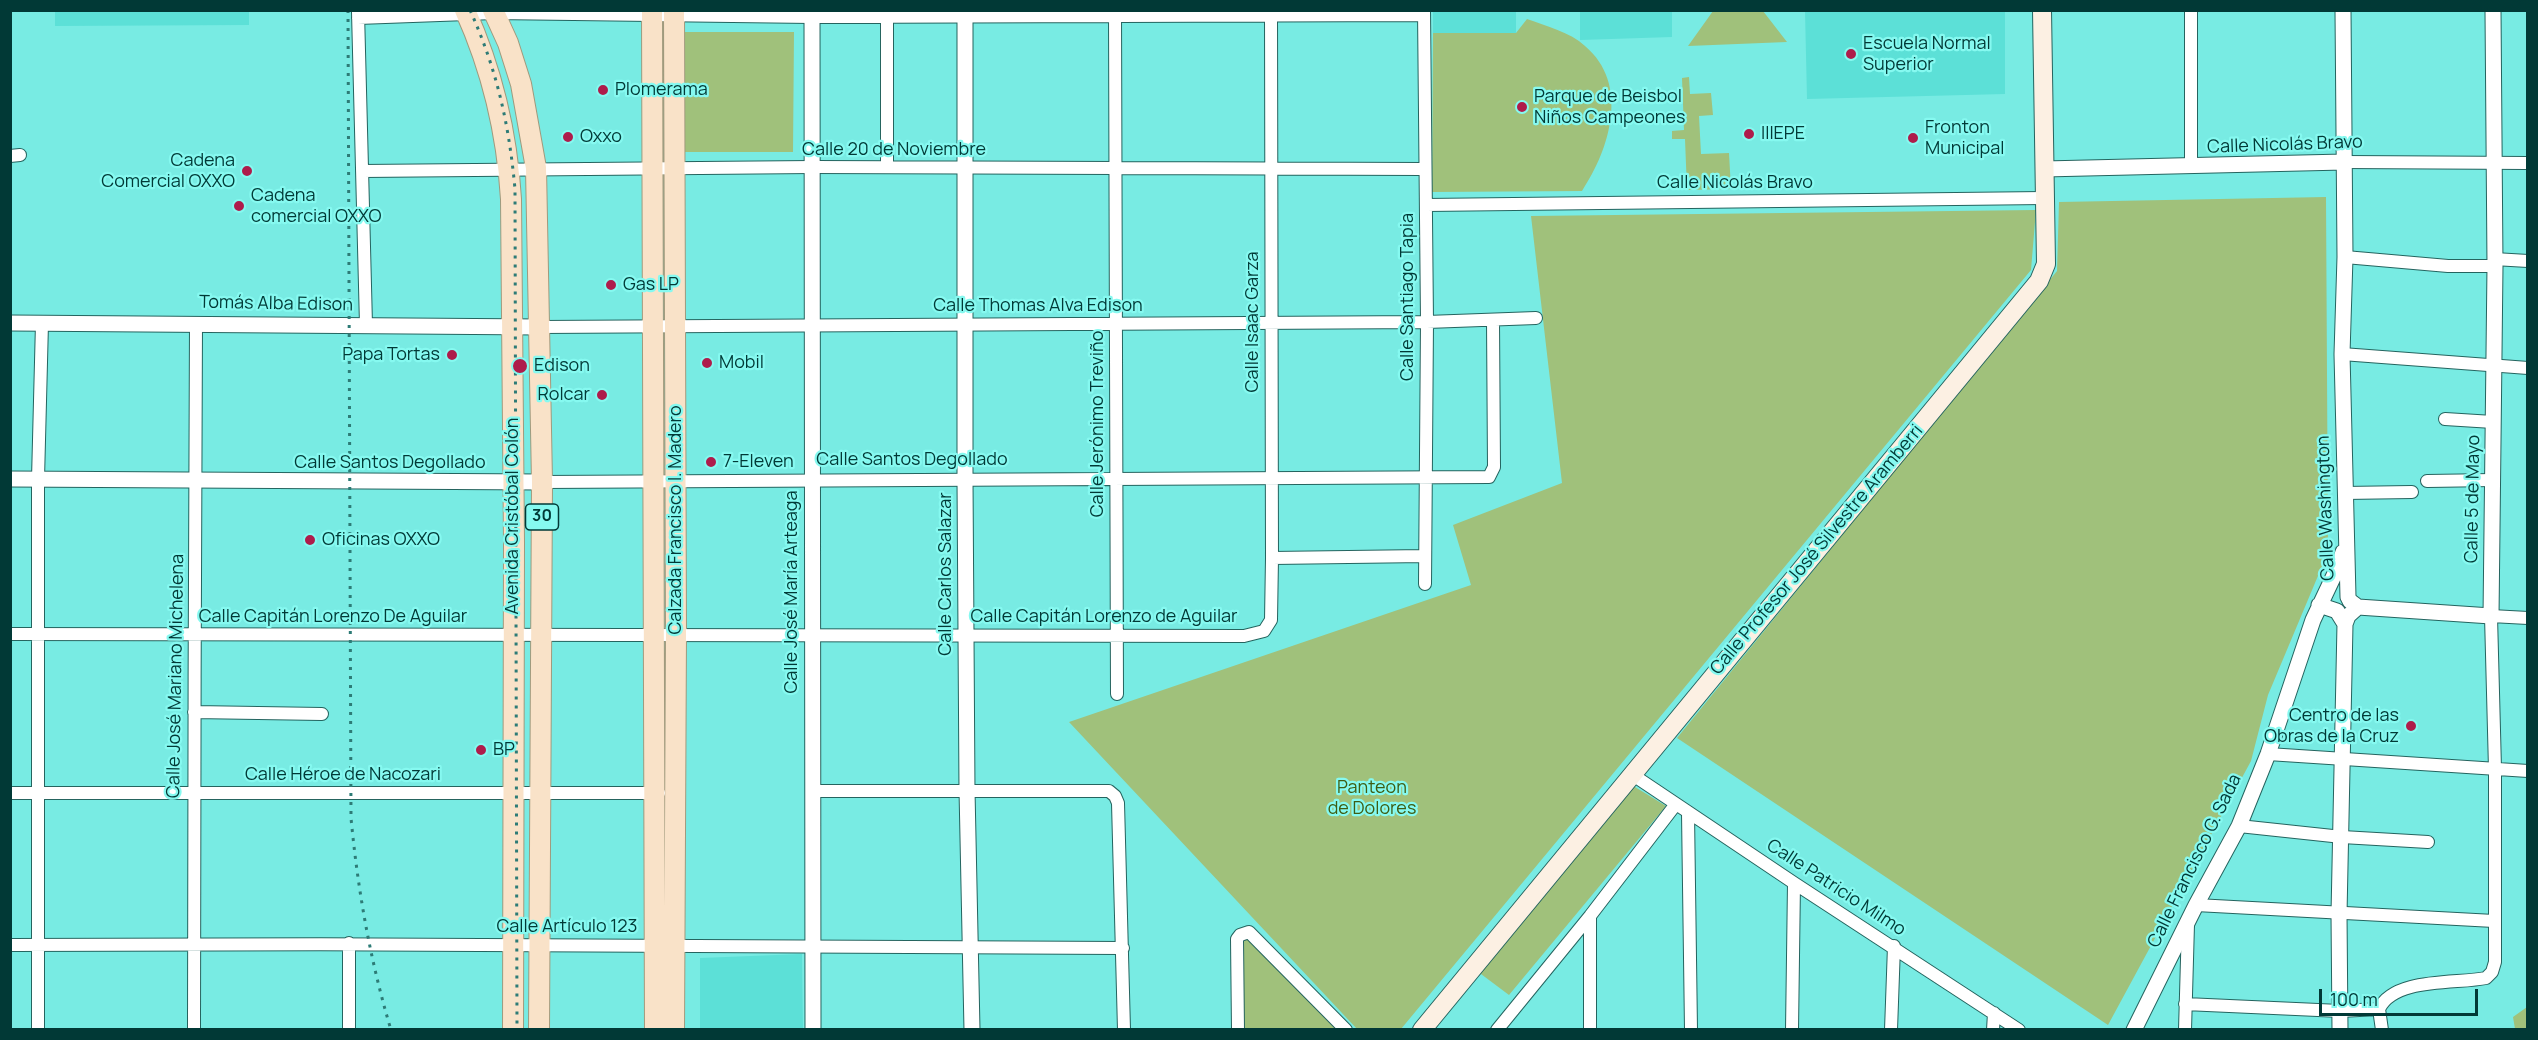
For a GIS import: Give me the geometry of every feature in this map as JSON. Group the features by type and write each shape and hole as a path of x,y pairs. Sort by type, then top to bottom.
{"main road":[{"name":"Calle Profesor José Silvestre Aramberri","path":"1422,1029 1634,775 2039,280 2046,264 2042,10"},
{"name":"Avenida Cristóbal Colón","path":"494,11 521,84 536,168 542,482 539,1029"},
{"name":"Avenida Cristóbal Colón","path":"465,12 480,45 497,96 509,169 514,482 513,1029"},
{"name":"Calzada Francisco I. Madero","path":"652,13 655,1029"},
{"name":"Calzada Francisco I. Madero","path":"674,13 676,481 674,1029"}],"street":[{"path":"2191,10 2191,167"},
{"name":"Calle Washington","path":"2343,10 2344,493 2349,597 2350,601 2358,607"},
{"name":"Calle 5 de Mayo","path":"2379,1009 2390,996 2403,989 2440,981 2479,979 2489,976 2495,962 2495,769 2491,616 2494,366 2493,10"},
{"path":"366,325 358,14 494,11 886,16 965,13 1424,13"},
{"name":"Calle Carlos Salazar","path":"965,13 967,790 972,1029"},
{"name":"Calle Jerónimo Treviño","path":"1115,13 1117,694"},
{"name":"Calle Isaac Garza","path":"1264,632 1271,620 1272,558 1271,13"},
{"name":"Calle Santiago Tapia","path":"1424,13 1427,322 1425,584"},
{"name":"Calle José María Arteaga","path":"812,14 813,1029"},
{"path":"886,16 887,167"},
{"name":"Calle Nicolás Bravo","path":"2044,169 2344,162 2492,161 2528,163"},
{"name":"Calle 20 de Noviembre","path":"362,171 813,167 1425,169"},
{"name":"Calle Nicolás Bravo","path":"1426,205 2044,198"},
{"path":"2345,257 2448,266 2528,261"},
{"name":"Calle Thomas Alva Edison","path":"540,327 1427,322 1536,318"},
{"name":"Calle Santos Degollado","path":"10,479 542,482 1489,477 1494,467 1493,321"},
{"name":"Tomás Alba Edison","path":"10,323 540,327"},
{"path":"38,1029 38,479 42,323"},
{"name":"Calle José Mariano Michelena","path":"194,1029 192,793 196,634 196,323"},
{"path":"2342,354 2528,368"},
{"path":"2445,419 2493,422"},
{"path":"2427,481 2493,480"},
{"path":"2344,493 2412,492"},
{"name":"Calle Francisco G. Sada","path":"2134,1029 2196,905 2239,826 2268,754 2319,605 2338,567 2346,540"},
{"path":"1272,558 1425,556"},
{"path":"2319,605 2337,610 2345,624"},
{"path":"2340,1029 2339,914 2344,761 2345,624 2351,612 2358,607 2528,618"},
{"name":"Calle Capitán Lorenzo de Aguilar","path":"655,634 1244,636 1264,632"},
{"name":"Calle Capitán Lorenzo De Aguilar","path":"10,634 655,634"},
{"path":"194,712 322,714"},
{"path":"2268,754 2344,761 2528,771"},
{"name":"Calle Patricio Milmo","path":"1634,775 1794,883 2019,1029"},
{"path":"813,791 1109,791 1118,803 1124,1029"},
{"name":"Calle Héroe de Nacozari","path":"10,793 675,793"},
{"path":"1497,1029 1590,916 1676,804"},
{"path":"1689,813 1691,1029"},
{"path":"2239,826 2342,837 2428,842"},
{"path":"1792,1029 1794,883"},
{"path":"2196,905 2494,921"},
{"path":"1590,916 1590,1029"},
{"path":"2185,1029 2188,923"},
{"path":"1238,1029 1237,939 1244,932 1253,935 1346,1029"},
{"path":"349,943 349,1029"},
{"name":"Calle Artículo 123","path":"10,945 349,943 1123,948"},
{"path":"1891,1029 1894,946"},
{"path":"2185,1004 2340,1011 2379,1009 2382,1029"},
{"path":"1993,1029 1994,1013"}],"shaded area":[{"path":"55,11 249,11 249,25 55,26"},
{"path":"1433,11 1516,11 1516,33 1433,33"},
{"path":"1580,11 1672,11 1672,37 1580,40"},
{"path":"1805,11 2005,11 2005,94 1807,99"},
{"path":"802,954 803,1029 700,1029 700,958"}],"green space":[{"path":"1713,11 1763,11 1787,42 1688,46"},
{"name":"Parque de Beisbol Niños Campeones","path":"1527,19 1558,30 1579,41 1599,61 1607,79 1611,98 1611,117 1601,156 1592,174 1582,191 1432,192 1433,33 1516,33"},
{"path":"680,32 794,32 793,152 680,152"},
{"path":"1689,77 1690,94 1711,93 1713,115 1699,116 1701,154 1729,153 1731,189 1687,190 1685,139 1672,139 1672,131 1684,130 1682,78"},
{"path":"2326,197 2328,552 2268,695 2251,761 2108,1025 1677,738 2057,271 2059,202"},
{"name":"Panteon de Dolores","path":"2036,210 2031,270 1401,1029 1357,1029 1069,722 1471,585 1453,525 1562,483 1531,216"},
{"path":"1635,787 1666,806 1509,995 1477,971 1629,788"},
{"path":"1248,935 1336,1029 1238,1029 1237,939"},
{"path":"2527,1007 2527,1029 2515,1029 2513,1017"}],"railway":[{"path":"348,10 351,818 366,925 391,1030"},
{"path":"470,10 495,76 509,142 515,189 517,1030"}],"place":[{"name":"Escuela Normal Superior","path":"1851,54"},
{"name":"Plomerama","path":"603,90"},
{"name":"Parque de Beisbol Niños Campeones","path":"1522,107"},
{"name":"IIIEPE","path":"1749,134"},
{"name":"Oxxo","path":"568,137"},
{"name":"Fronton Municipal","path":"1913,138"},
{"name":"Cadena Comercial OXXO","path":"247,171"},
{"name":"Cadena comercial OXXO","path":"239,206"},
{"name":"Gas LP","path":"611,285"},
{"name":"Papa Tortas","path":"452,355"},
{"name":"Mobil","path":"707,363"},
{"name":"Edison","path":"520,366"},
{"name":"Rolcar","path":"602,395"},
{"name":"7-Eleven","path":"711,462"},
{"name":"Oficinas OXXO","path":"310,540"},
{"name":"Centro de las Obras de la Cruz","path":"2411,726"},
{"name":"BP","path":"481,750"}]}
